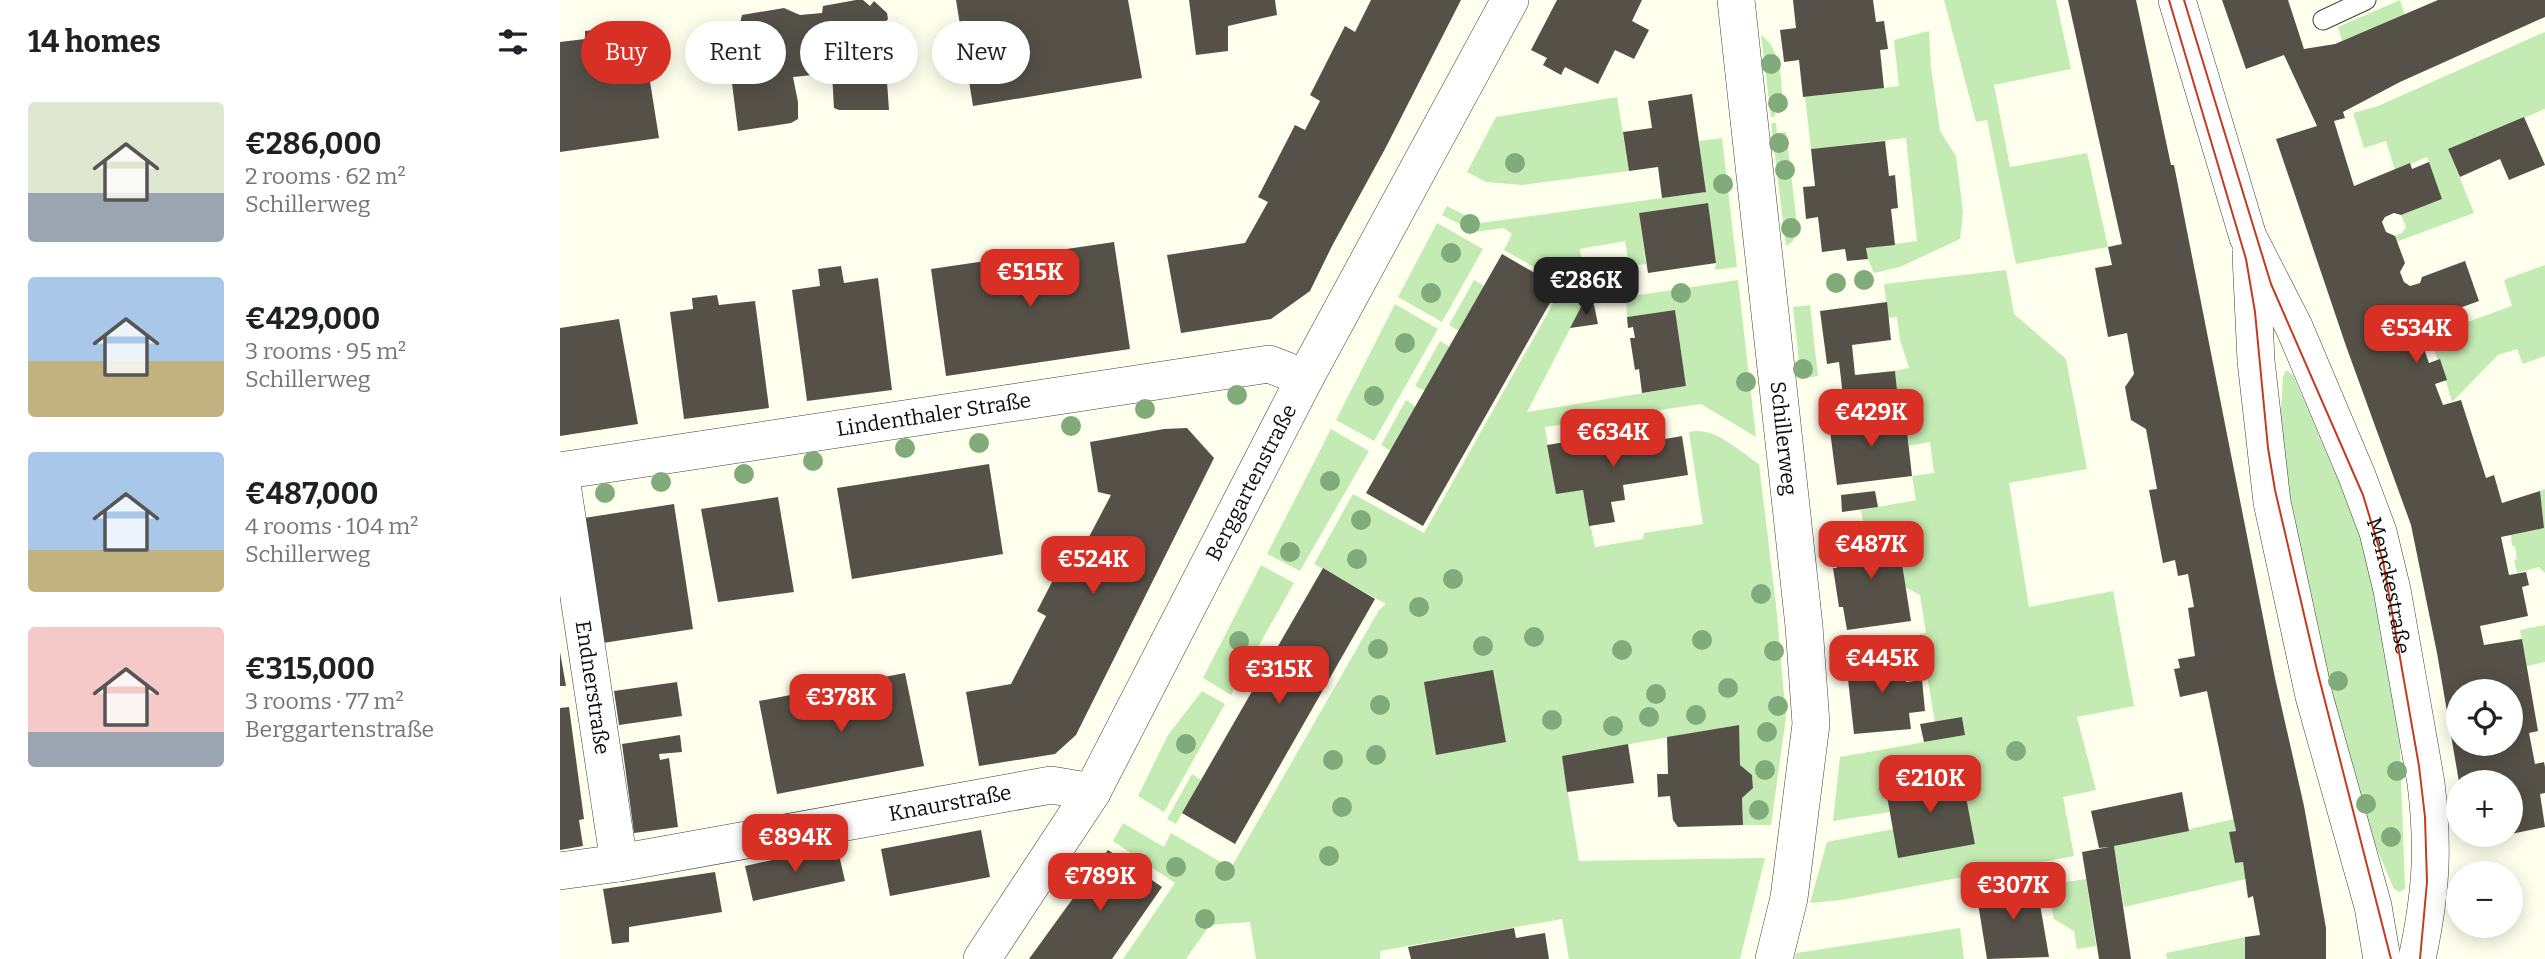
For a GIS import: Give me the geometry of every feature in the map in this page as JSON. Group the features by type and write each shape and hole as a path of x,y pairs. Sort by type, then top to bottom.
{"street":[{"name":"Berggartenstraße","path":"982,959 1092,792 1306,378 1510,0"},
{"name":"Schillerweg","path":"1736,0 1804,626 1811,723 1789,898 1774,959"},
{"name":"Menckestraße","path":"2177,0 2248,237 2294,327 2365,496 2383,550 2430,816 2431,883 2417,959"},
{"name":"Menckestraße","path":"2248,237 2256,361 2272,502 2314,696 2366,882 2382,959"},
{"name":"Lindenthaler Straße","path":"560,471 1269,364 1306,378"},
{"name":"Endnerstraße","path":"560,471 619,863"},
{"name":"Knaurstraße","path":"560,871 619,863 1051,785 1092,792"}],"lane":[{"path":"2323,20 2366,0"}],"green space":[{"path":"1944,0 2056,0 2071,69 1994,85 2010,167 2087,153 2108,247 2016,264 1987,120 1976,122"},
{"path":"2400,0 2405,15 2342,41 2338,27"},
{"path":"1929,31 1940,131 1956,156 1963,212 1960,239 1900,267 1874,273 1866,248 1917,241 1906,138 1811,149 1805,97 1899,86 1894,40"},
{"path":"2545,32 2545,109 2448,149 2474,213 2396,242 2395,236 2402,233 2406,227 2401,215 2442,199 2427,157 2395,170 2386,141 2364,148 2353,113 2378,106"},
{"path":"1761,35 1773,49 1780,68 1783,109 1775,110 1775,117 1771,117"},
{"path":"1617,97 1629,171 1522,185 1486,182 1467,172 1496,117"},
{"path":"1771,123 1776,123 1777,133 1786,132 1798,233 1786,246"},
{"path":"1722,138 1737,267 1715,270 1707,203 1639,213 1646,264 1629,266 1625,241 1580,249 1586,298 1527,412 1686,386 1675,310 1627,317 1626,297 1738,280 1756,437 1701,404 1545,427 1556,493 1583,490 1595,547 1643,539 1644,533 1703,524 1689,432 1698,431 1717,436 1759,464 1786,717 1771,825 1743,825 1742,798 1753,788 1752,775 1740,765 1738,725 1562,756 1579,861 1765,858 1740,959 1569,959 1562,919 1380,951 1380,959 1256,959 1250,922 1210,925 1186,959 1123,959 1175,883 1113,841 1123,823 1164,847 1171,833 1231,868 1379,610 1386,604 1314,564 1353,494 1424,533 1564,284 1504,250 1512,234 1504,228 1475,232 1442,215 1447,206 1480,223 1705,192 1699,141"},
{"path":"1437,223 1483,249 1442,322 1398,297"},
{"path":"2545,265 2545,356 2523,364 2517,349 2498,355 2452,402 2440,360 2423,321 2440,315 2445,330 2512,306 2504,280"},
{"path":"2006,270 2014,314 2066,359 2087,469 2009,483 2029,607 2113,591 2134,706 2077,717 2096,790 2063,797 2074,856 1842,900 1810,903 1827,842 1893,829 1975,844 1961,771 1890,812 1833,821 1840,757 1965,735 1962,717 1935,722 1920,634 1926,633 1920,595 1905,587 1902,565 1912,564 1907,531 1866,537 1861,510 1916,500 1912,476 1934,473 1930,442 1909,446 1902,390 1897,390 1895,371 1909,368 1900,340 1897,317 1888,318 1884,284"},
{"path":"1474,280 1484,286 1459,331 1449,325"},
{"path":"1395,304 1438,329 1374,441 1336,420"},
{"path":"1810,305 1818,376 1801,379 1793,307"},
{"path":"1440,341 1450,347 1425,391 1415,386"},
{"path":"2286,370 2293,375 2369,552 2399,721 2405,889 2399,892 2394,889 2357,802 2317,646 2279,443 2283,377"},
{"path":"1406,400 1416,407 1391,451 1381,445"},
{"path":"1331,429 1369,451 1300,571 1267,554"},
{"path":"2545,489 2545,573 2539,567 2517,573 2515,546 2512,546 2511,535 2544,528 2540,491"},
{"path":"1261,565 1294,583 1231,695 1203,678"},
{"path":"2545,625 2545,662 2527,666 2520,630"},
{"path":"1202,691 1225,704 1164,812 1138,796 1168,735"},
{"path":"1192,774 1201,780 1176,824 1167,819"},
{"path":"2234,819 2236,831 2229,832 2235,863 2243,862 2246,879 2124,907 2114,846"},
{"path":"2086,879 2096,946 2077,949 2074,931 2054,919 2047,885"},
{"path":"1960,928 1964,959 1795,959 1796,953"},
{"path":"2245,937 2245,959 2167,959 2166,953"}],"building":[{"path":"863,0 870,6 874,1 887,13 888,19 800,21 800,76 793,77 798,119 791,123 738,131 732,84 786,84 786,21 740,21 742,15 784,8 800,15 822,13 823,6"},
{"path":"956,0 1128,0 1142,78 973,106 969,84 1030,84 1030,21 959,21"},
{"path":"1189,0 1275,0 1277,15 1228,26 1228,51 1196,55"},
{"path":"1371,0 1461,0 1310,291 1271,319 1181,333 1167,255 1245,243 1268,202 1258,197 1295,125 1305,130 1320,101 1310,95 1345,26 1355,32"},
{"path":"1557,0 1642,0 1632,21 1649,30 1634,59 1615,50 1598,84 1565,67 1561,75 1543,65 1547,58 1531,50"},
{"path":"1793,0 1873,0 1876,22 1884,21 1888,49 1880,50 1884,88 1803,97 1799,60 1784,62 1780,30 1796,28"},
{"path":"2068,0 2136,0 2171,165 2174,165 2275,678 2304,806 2326,928 2326,959 2245,959 2245,937 2260,935 2253,896 2248,898 2243,862 2235,863 2229,832 2236,831 2207,691 2180,697 2174,669 2180,668 2178,659 2195,656 2188,608 2194,607 2188,574 2178,576 2175,560 2163,563 2149,490 2157,489 2146,429 2131,420 2125,387 2134,374 2127,333 2108,337 2095,268 2112,265 2108,247 2122,244"},
{"path":"2222,0 2288,0 2304,49 2335,44 2438,0 2545,0 2545,17 2400,82 2343,112 2345,118 2334,121 2354,186 2410,163 2412,169 2429,162 2442,199 2401,215 2394,213 2385,217 2382,222 2386,232 2395,236 2405,263 2400,272 2404,282 2410,286 2420,283 2422,277 2465,261 2479,301 2415,324 2429,363 2440,359 2447,380 2435,384 2443,405 2461,400 2486,478 2494,475 2502,503 2540,491 2544,528 2501,537 2509,575 2526,572 2529,585 2522,587 2528,616 2480,626 2484,645 2522,639 2538,731 2529,733 2535,764 2544,762 2545,767 2545,793 2540,794 2545,827 2523,832 2523,770 2457,770 2455,756 2523,756 2523,679 2446,679 2446,706 2411,525 2346,346 2276,139 2317,126 2284,55 2246,69"},
{"path":"581,39 581,84 650,84 659,138 560,152 560,42"},
{"path":"833,84 887,84 889,110 834,108"},
{"path":"1692,94 1706,192 1662,198 1658,167 1629,171 1623,132 1652,128 1648,101"},
{"path":"2524,117 2545,165 2509,180 2500,159 2460,177 2448,149"},
{"path":"1885,141 1889,176 1895,175 1898,208 1891,209 1895,245 1866,248 1868,259 1847,261 1845,249 1822,252 1818,217 1806,219 1803,187 1815,186 1811,149"},
{"path":"1708,203 1716,263 1648,273 1639,213"},
{"path":"1114,242 1130,349 946,376 931,269"},
{"path":"1502,254 1559,287 1423,526 1366,493"},
{"path":"841,266 844,283 878,278 892,390 807,401 792,290 820,286 818,269"},
{"path":"717,295 719,305 755,301 769,408 684,419 670,312 693,309 692,298"},
{"path":"1887,302 1891,340 1852,345 1855,375 1895,371 1897,390 1843,396 1839,362 1827,364 1820,311"},
{"path":"1594,305 1598,324 1570,328 1581,307"},
{"path":"1675,310 1686,386 1642,393 1639,369 1635,370 1630,338 1635,338 1633,327 1628,328 1627,317"},
{"path":"619,319 638,424 560,436 560,328"},
{"path":"1866,396 1868,412 1836,416 1834,400"},
{"path":"1905,414 1912,476 1837,485 1829,423"},
{"path":"1187,428 1214,458 1076,735 1055,754 979,766 966,692 1011,684 1046,616 1037,611 1068,551 1079,556 1111,495 1098,492 1090,442 1164,429"},
{"path":"1615,434 1617,443 1682,436 1688,475 1623,485 1625,500 1611,502 1615,522 1589,526 1583,490 1556,494 1547,445"},
{"path":"989,464 1003,554 852,579 837,488"},
{"path":"1875,491 1878,507 1842,512 1841,495"},
{"path":"778,497 794,592 718,602 701,509"},
{"path":"674,504 693,629 603,643 584,518"},
{"path":"1897,532 1911,621 1847,630 1843,607 1839,607 1833,568 1837,568 1833,542"},
{"path":"1323,568 1375,599 1235,844 1182,813"},
{"path":"560,652 566,686 560,686"},
{"path":"1903,655 1906,682 1922,680 1925,711 1909,713 1911,729 1854,734 1846,661"},
{"path":"1493,670 1506,742 1436,755 1424,682"},
{"path":"905,673 924,766 777,794 759,701"},
{"path":"677,682 682,716 619,725 614,691"},
{"path":"569,707 584,819 579,820 583,846 560,850 560,708"},
{"path":"1962,717 1965,735 1924,742 1920,724"},
{"path":"1739,725 1740,765 1752,775 1753,788 1742,798 1743,825 1678,827 1673,820 1670,796 1658,797 1657,774 1668,774 1667,737"},
{"path":"680,735 682,752 659,754 660,760 669,758 678,827 634,833 622,744"},
{"path":"1628,744 1634,783 1567,792 1562,756"},
{"path":"1961,771 1975,844 1898,858 1885,785"},
{"path":"2182,792 2189,831 2114,846 2131,959 2099,959 2082,852 2109,847 2099,848 2091,811"},
{"path":"981,830 990,877 890,896 881,849"},
{"path":"837,846 845,881 753,901 745,866"},
{"path":"1108,850 1162,887 1112,959 1029,959"},
{"path":"715,872 722,912 629,927 629,942 612,944 603,889"},
{"path":"2036,881 2049,957 1987,959 1976,891"},
{"path":"1514,928 1516,938 1545,933 1549,959 1411,959 1408,947"}],"tram line":[{"path":"2169,0 2246,259 2255,312 2268,448 2275,490 2317,670 2391,959"},
{"path":"2184,0 2271,284 2363,495 2383,561 2419,766 2425,817 2427,882 2420,959"}]}
